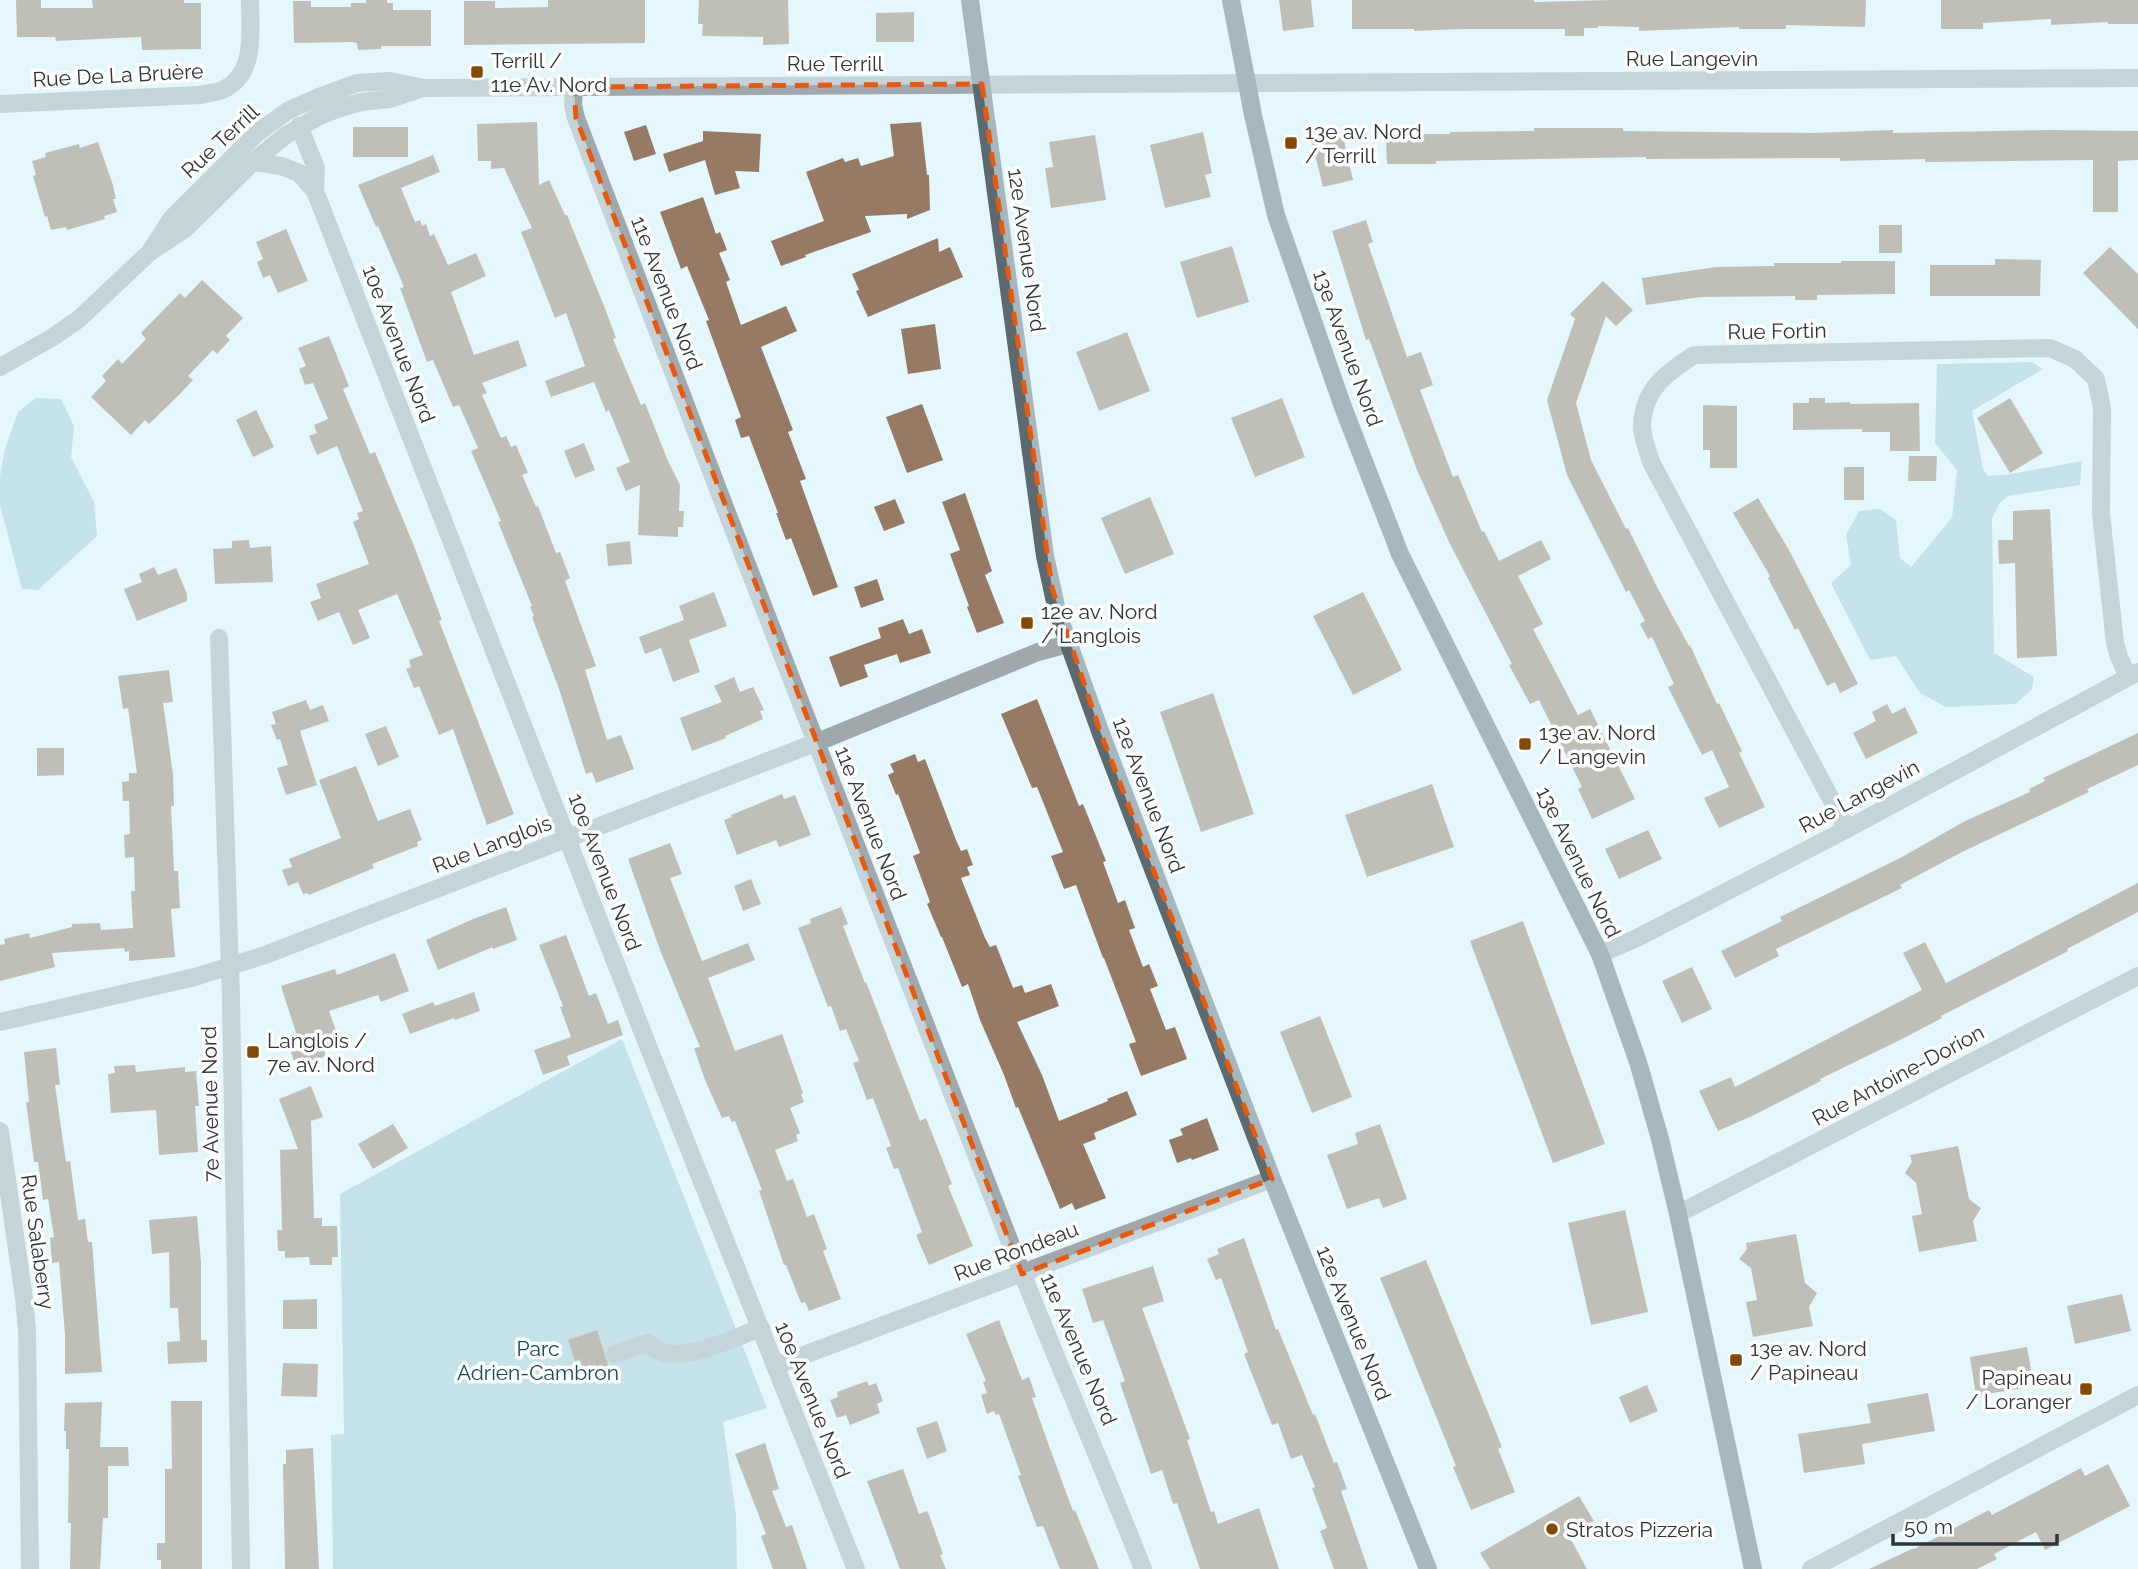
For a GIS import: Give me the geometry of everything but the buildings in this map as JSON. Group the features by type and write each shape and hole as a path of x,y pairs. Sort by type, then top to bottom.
{"main road":[{"name":"12e Avenue Nord","path":"970,0 1045,556 1058,611 1100,731 1272,1179 1428,1569"},
{"name":"13e Avenue Nord","path":"1231,0 1246,83 1276,215 1343,408 1400,554 1600,954 1638,1062 1678,1214 1753,1569"}],"street":[{"name":"Rue De La Bruère","path":"0,104 200,95 221,91 237,82 249,55 250,0"},
{"name":"Rue Langevin","path":"1246,83 2138,78"},
{"name":"Rue Terrill","path":"150,252 171,219 257,133 289,110 357,83 390,81 424,88 1246,83"},
{"name":"11e Avenue Nord","path":"573,87 576,118 815,743 1022,1273 1143,1569"},
{"name":"Rue Terrill","path":"0,367 79,319 150,252 185,229 253,162 299,126 337,109 361,102 390,99 424,88"},
{"name":"10e Avenue Nord","path":"299,126 316,168 315,191"},
{"name":"10e Avenue Nord","path":"253,162 281,166 299,173 315,191 856,1569"},
{"name":"Rue Fortin","path":"1847,829 1651,462 1641,425 1649,394 1665,374 1694,355 2050,348 2075,359 2096,379 2102,408 2101,514 2115,643 2119,657 2133,675"},
{"name":"7e Avenue Nord","path":"219,638 230,966 241,1569"},
{"name":"Rue Langlois","path":"0,1022 143,990 265,955 568,840 1038,652 1068,644"},
{"name":"Rue Langevin","path":"1600,954 1637,938 1847,829 2133,675"},
{"name":"Rue Antoine-Dorion","path":"1678,1214 2138,976"},
{"name":"Rue Salaberry","path":"0,1131 27,1330 30,1569"},
{"name":"Rue Rondeau","path":"775,1366 1272,1179"},
{"path":"615,1354 648,1343 654,1349 684,1354 761,1328"},
{"path":"1811,1569 2138,1395"}],"highlighted area":[{"path":"982,84 1052,588 1100,731 1272,1179 1022,1274 576,118 574,87"}],"green space":[{"path":"2032,362 2043,369 1972,411 1983,469 1988,476 2082,461 2080,485 2008,496 1999,504 1992,519 1994,653 2034,677 2032,689 2016,704 1946,707 1920,693 1896,656 1870,660 1831,583 1851,565 1846,535 1859,511 1880,509 1896,520 1900,558 1911,567 1952,518 1957,470 1935,443 1937,364"},
{"path":"36,398 61,399 74,426 71,457 94,502 97,536 38,590 22,589 0,505 0,476 5,449 18,412"},
{"name":"Parc Adrien-Cambron","path":"622,1039 767,1408 723,1422 736,1515 737,1569 333,1569 331,1435 344,1434 340,1194"}],"place":[{"name":"Terrill / 11e Av. Nord","path":"477,72"},
{"name":"13e av. Nord / Terrill","path":"1291,143"},
{"name":"12e av. Nord / Langlois","path":"1027,623"},
{"name":"13e av. Nord / Langevin","path":"1525,744"},
{"name":"Langlois / 7e av. Nord","path":"253,1052"},
{"name":"13e av. Nord / Papineau","path":"1736,1360"},
{"name":"Papineau / Loranger","path":"2086,1389"},
{"name":"Stratos Pizzeria","path":"1552,1529"}]}
